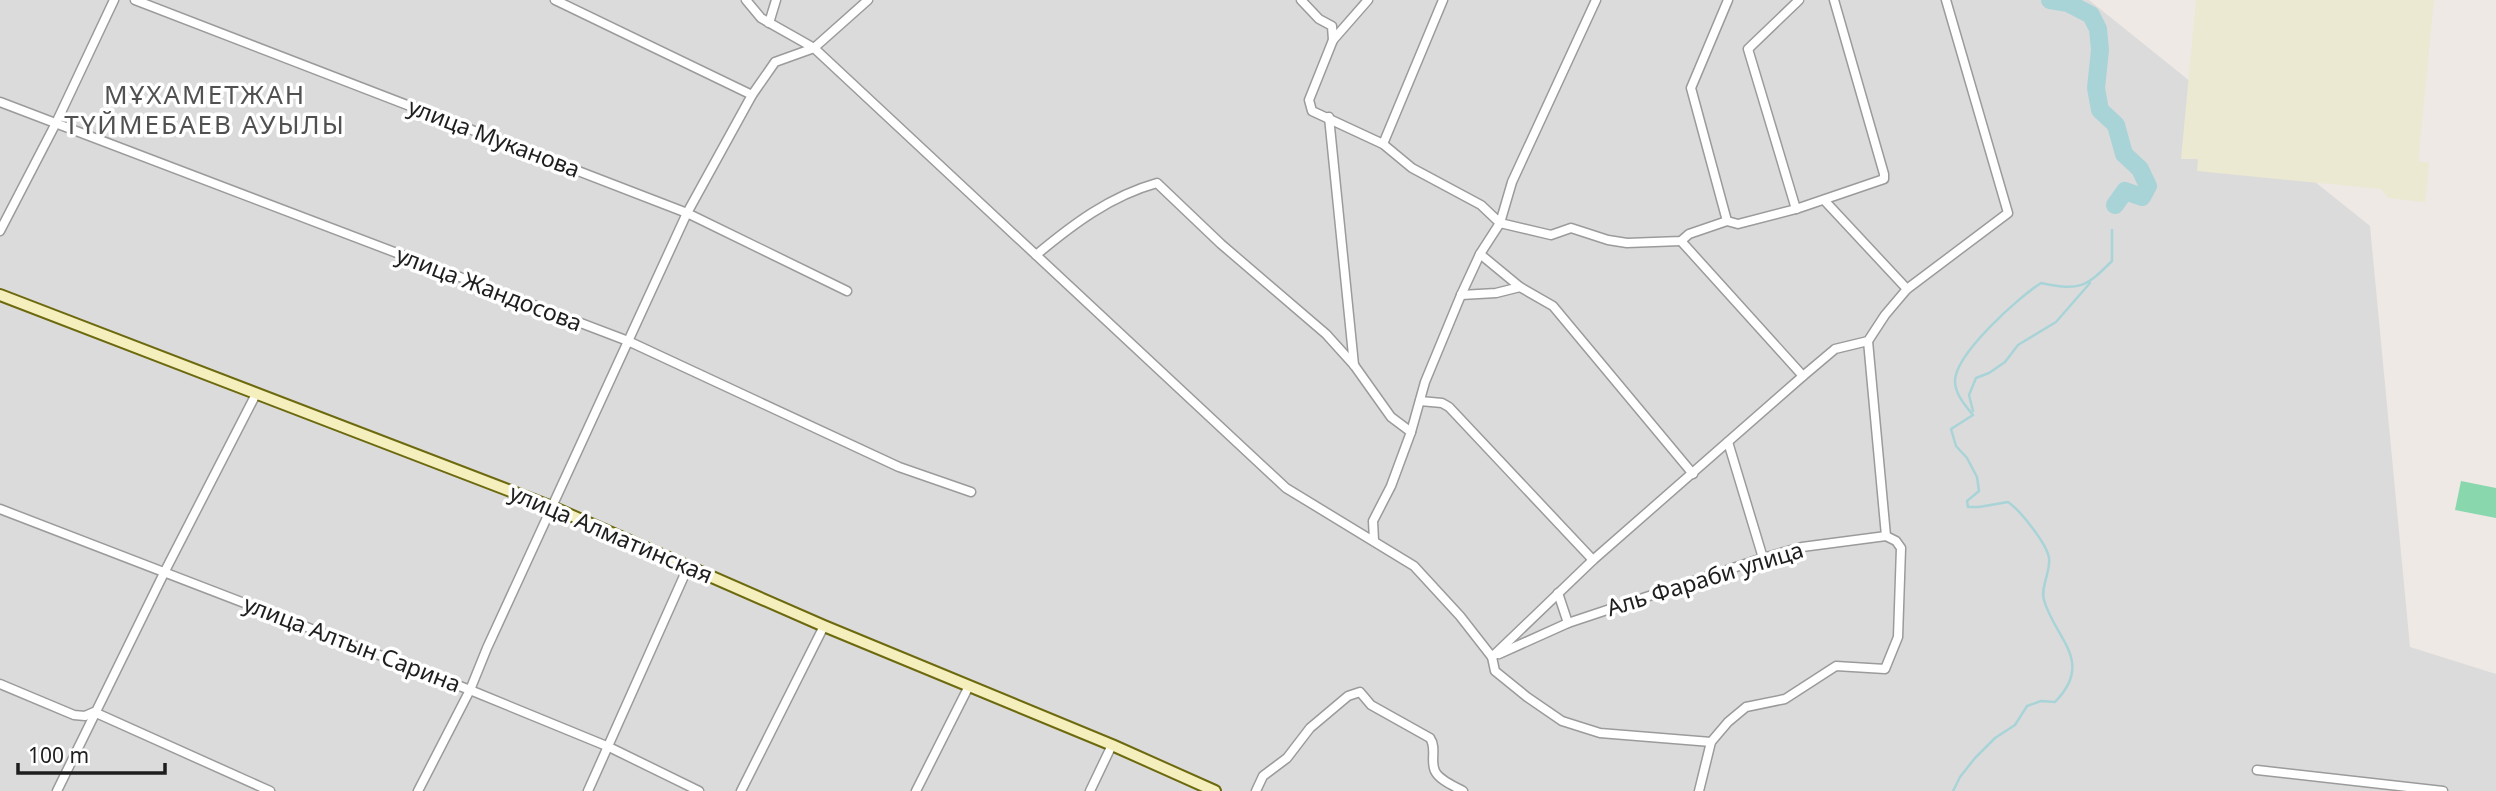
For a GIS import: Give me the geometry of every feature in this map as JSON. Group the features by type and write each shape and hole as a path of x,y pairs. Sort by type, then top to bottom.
{"street":[{"path":"0,231 56,123 114,0"},
{"name":"улица Муканова","path":"135,0 687,213 847,291"},
{"path":"555,0 752,95"},
{"path":"746,0 761,19 814,48 1286,488 1414,566 1460,616 1492,657 1495,671 1562,721 1600,733 1711,743"},
{"path":"769,23 776,0"},
{"path":"418,791 470,690 486,648 687,213 752,95 775,62 814,48 868,0"},
{"path":"1301,0 1319,19 1332,26 1333,40"},
{"path":"1368,0 1333,40 1310,100 1312,111 1384,144 1412,168 1481,205 1500,223 1551,235 1571,228 1627,243 1681,241 1689,234 1727,221 1738,224 1796,209 1884,179 1834,0"},
{"path":"1384,144 1443,0"},
{"path":"1374,541 1373,521 1391,486 1411,432 1425,382 1480,254 1500,223 1512,181 1596,0"},
{"path":"1727,221 1691,88 1728,0"},
{"path":"1796,209 1748,49 1799,0"},
{"path":"1699,791 1711,743 1728,722 1746,707 1785,699 1836,666 1885,668 1898,637 1901,548 1896,541 1886,536 1868,341 1907,289 2008,214 1946,0"},
{"name":"улица Жандосова","path":"0,102 628,341 899,467 971,492"},
{"path":"1329,117 1354,365"},
{"path":"1036,255 1072,224 1094,211 1157,183 1221,244 1326,334 1354,365 1391,417 1411,432"},
{"path":"1824,200 1907,289"},
{"path":"1681,241 1803,376"},
{"path":"1480,254 1520,287 1553,306 1693,474"},
{"path":"1461,295 1496,293 1520,287"},
{"name":"улица Алматинская","path":"0,295 552,507 824,626 1112,745 1215,791"},
{"path":"1492,657 1593,560 1835,349 1868,341"},
{"path":"57,791 94,712 256,394"},
{"path":"1420,401 1442,403 1454,412 1593,560"},
{"path":"1728,442 1763,558"},
{"name":"улица Алтын Сарина","path":"0,509 470,690 609,747 699,791"},
{"name":"Аль Фараби улица","path":"1492,657 1568,622 1763,558 1802,547 1886,536"},
{"path":"588,791 688,567"},
{"path":"1559,593 1568,622"},
{"path":"741,791 824,626"},
{"path":"0,684 75,715 85,716 94,712 271,791"},
{"path":"916,791 968,686"},
{"path":"1256,791 1264,776 1287,758 1310,728 1348,696 1360,692 1371,705 1430,738 1433,742 1435,770 1439,777 1462,791"},
{"path":"1090,791 1112,745"},
{"path":"2257,770 2443,791"}],"shaded area":[{"name":"МҰХАМЕТЖАН ТҮЙМЕБАЕВ АУЫЛЫ","path":"0,0 2089,0 2370,226 2410,647 2496,674 2496,791 0,791"},
{"path":"2196,0 2434,0 2418,161 2429,163 2425,202 2388,198 2381,189 2197,171 2198,159 2181,159"}],"green space":[{"path":"2461,481 2496,488 2496,518 2455,510"}],"waterway":[{"path":"2050,0 2068,3 2091,15 2098,29 2100,50 2096,88 2100,110 2116,125 2124,154 2140,169 2148,186 2142,197 2125,191 2115,205"},
{"path":"1953,791 1975,758 1995,738 2015,725 2027,706 2041,701 2055,702 2072,674 2069,650 2044,600 2043,590 2049,558 2038,536 2008,502 1968,507 1967,501 1979,491 1977,477 1967,458 1956,446 1951,429 1973,415 1957,390 1955,381 1958,370 1965,356 1990,327 2018,300 2041,283 2073,287 2088,282 2103,270 2112,261 2112,230"},
{"path":"1973,411 1969,395 1976,378 2005,362 2018,345 2056,322 2090,283"}],"district":[{"name":"МҰХАМЕТЖАН ТҮЙМЕБАЕВ АУЫЛЫ","path":"205,110"}]}
